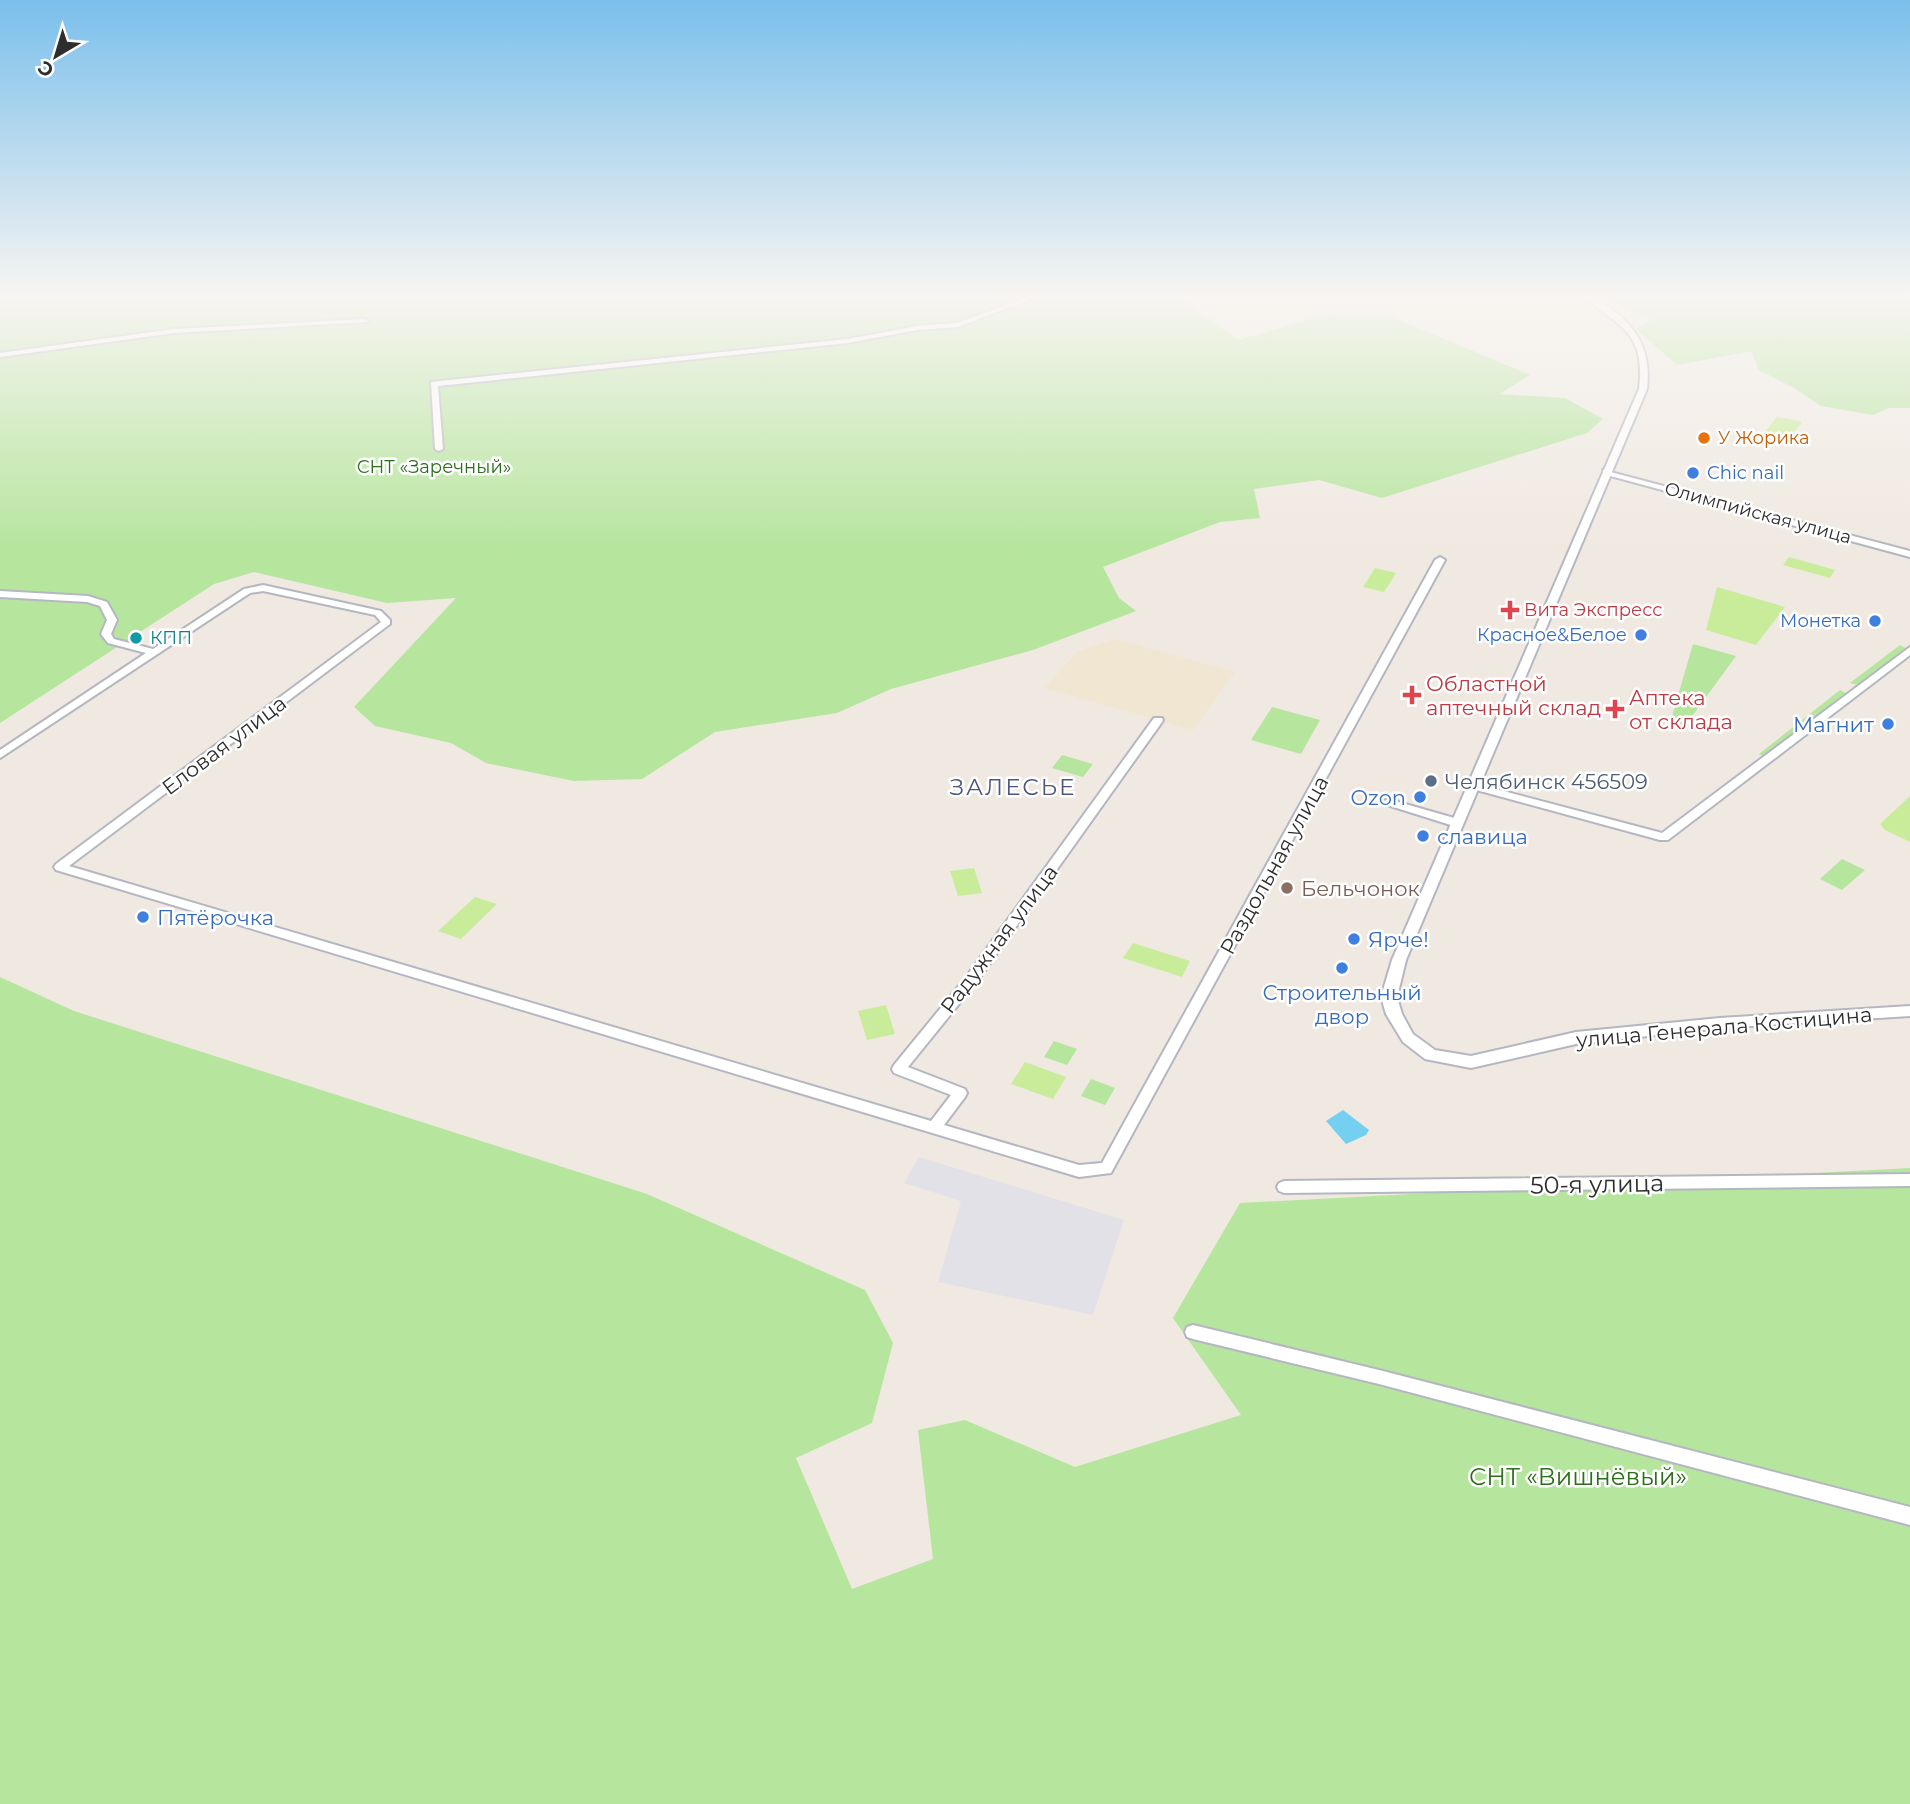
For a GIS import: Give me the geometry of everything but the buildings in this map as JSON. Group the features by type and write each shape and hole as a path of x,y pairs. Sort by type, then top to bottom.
{"street":[{"path":"439,449 434,384 471,380"},
{"path":"1388,802 1457,823 1645,380"},
{"name":"Олимпийская улица","path":"1606,472 1910,554"},
{"name":"Раздольная улица","path":"935,1127 1079,1171 1106,1169 1440,560"},
{"name":"Еловая улица","path":"153,652 247,591 263,588 378,613 387,622 60,867 935,1127"},
{"path":"0,594 88,599 104,604 112,620 106,634 111,641 153,652"},
{"path":"1473,786 1664,836 1910,650"},
{"path":"0,755 153,652"},
{"name":"Радужная улица","path":"935,1127 960,1093 899,1069 971,980 1158,720"},
{"name":"улица Генерала Костицина","path":"1457,823 1399,960 1389,997 1394,1014 1416,1047 1448,1060 1471,1062 1585,1037 1720,1023 1910,1012"},
{"name":"50-я улица","path":"1284,1187 1910,1180"},
{"path":"1193,1332 1379,1377 1910,1516"}],"shaded area":[{"path":"1115,639 1235,672 1193,730 1045,688 1078,651"},
{"path":"919,1157 1124,1220 1093,1315 938,1282 961,1201 904,1183"}],"green space":[{"name":"СНТ «Заречный»","path":"0,380 1522,380 1499,394 1565,398 1603,419 1587,433 1382,498 1319,480 1254,489 1260,518 1220,522 1103,567 1119,598 1136,611 1033,650 891,689 837,713 715,732 642,779 574,781 486,763 451,743 375,726 354,707 456,598 387,603 254,572 214,584 0,723"},
{"path":"1779,380 1910,380 1910,408 1889,408 1873,415 1821,406"},
{"path":"1777,417 1802,423 1789,437 1765,432"},
{"path":"1789,557 1835,570 1830,578 1783,565"},
{"path":"1375,568 1396,573 1384,592 1363,587"},
{"path":"1717,587 1785,607 1756,645 1706,630"},
{"path":"1693,644 1736,656 1682,730 1669,727"},
{"path":"1900,645 1907,649 1858,685 1850,683"},
{"path":"1840,690 1846,693 1764,757 1759,754"},
{"path":"1272,707 1320,720 1301,754 1251,740"},
{"path":"1062,755 1093,764 1083,777 1052,768"},
{"path":"1910,796 1910,842 1885,830 1880,824"},
{"path":"1842,859 1865,870 1842,890 1820,879"},
{"path":"974,868 982,893 958,896 950,871"},
{"path":"475,897 497,904 461,939 438,931"},
{"path":"1133,943 1190,961 1182,977 1123,958"},
{"name":"СНТ «Вишнёвый»","path":"0,977 74,1011 647,1194 865,1290 893,1343 872,1423 796,1458 852,1589 933,1559 918,1430 965,1420 1075,1467 1241,1415 1173,1318 1240,1203 1910,1168 1910,1804 0,1804"},
{"path":"886,1005 895,1034 867,1040 858,1011"},
{"path":"1054,1041 1077,1049 1067,1065 1044,1057"},
{"path":"1025,1062 1066,1077 1053,1099 1011,1084"},
{"path":"1091,1079 1115,1088 1105,1105 1081,1096"}],"water":[{"path":"1343,1110 1369,1130 1366,1135 1346,1144 1326,1121"}],"place":[{"name":"У Жорика","path":"1704,438"},
{"name":"Chic nail","path":"1693,473"},
{"name":"Вита Экспресс","path":"1510,610"},
{"name":"Монетка","path":"1875,621"},
{"name":"Красное&Белое","path":"1641,635"},
{"name":"КПП","path":"136,638"},
{"name":"Областной аптечный склад","path":"1412,695"},
{"name":"Аптека от склада","path":"1615,709"},
{"name":"Магнит","path":"1888,724"},
{"name":"Челябинск 456509","path":"1431,781"},
{"name":"Ozon","path":"1420,797"},
{"name":"славица","path":"1423,836"},
{"name":"Бельчонок","path":"1287,888"},
{"name":"Пятёрочка","path":"143,917"},
{"name":"Ярче!","path":"1354,939"},
{"name":"Строительный двор","path":"1342,968"}],"district":[{"name":"ЗАЛЕСЬЕ","path":"1013,787"}]}
